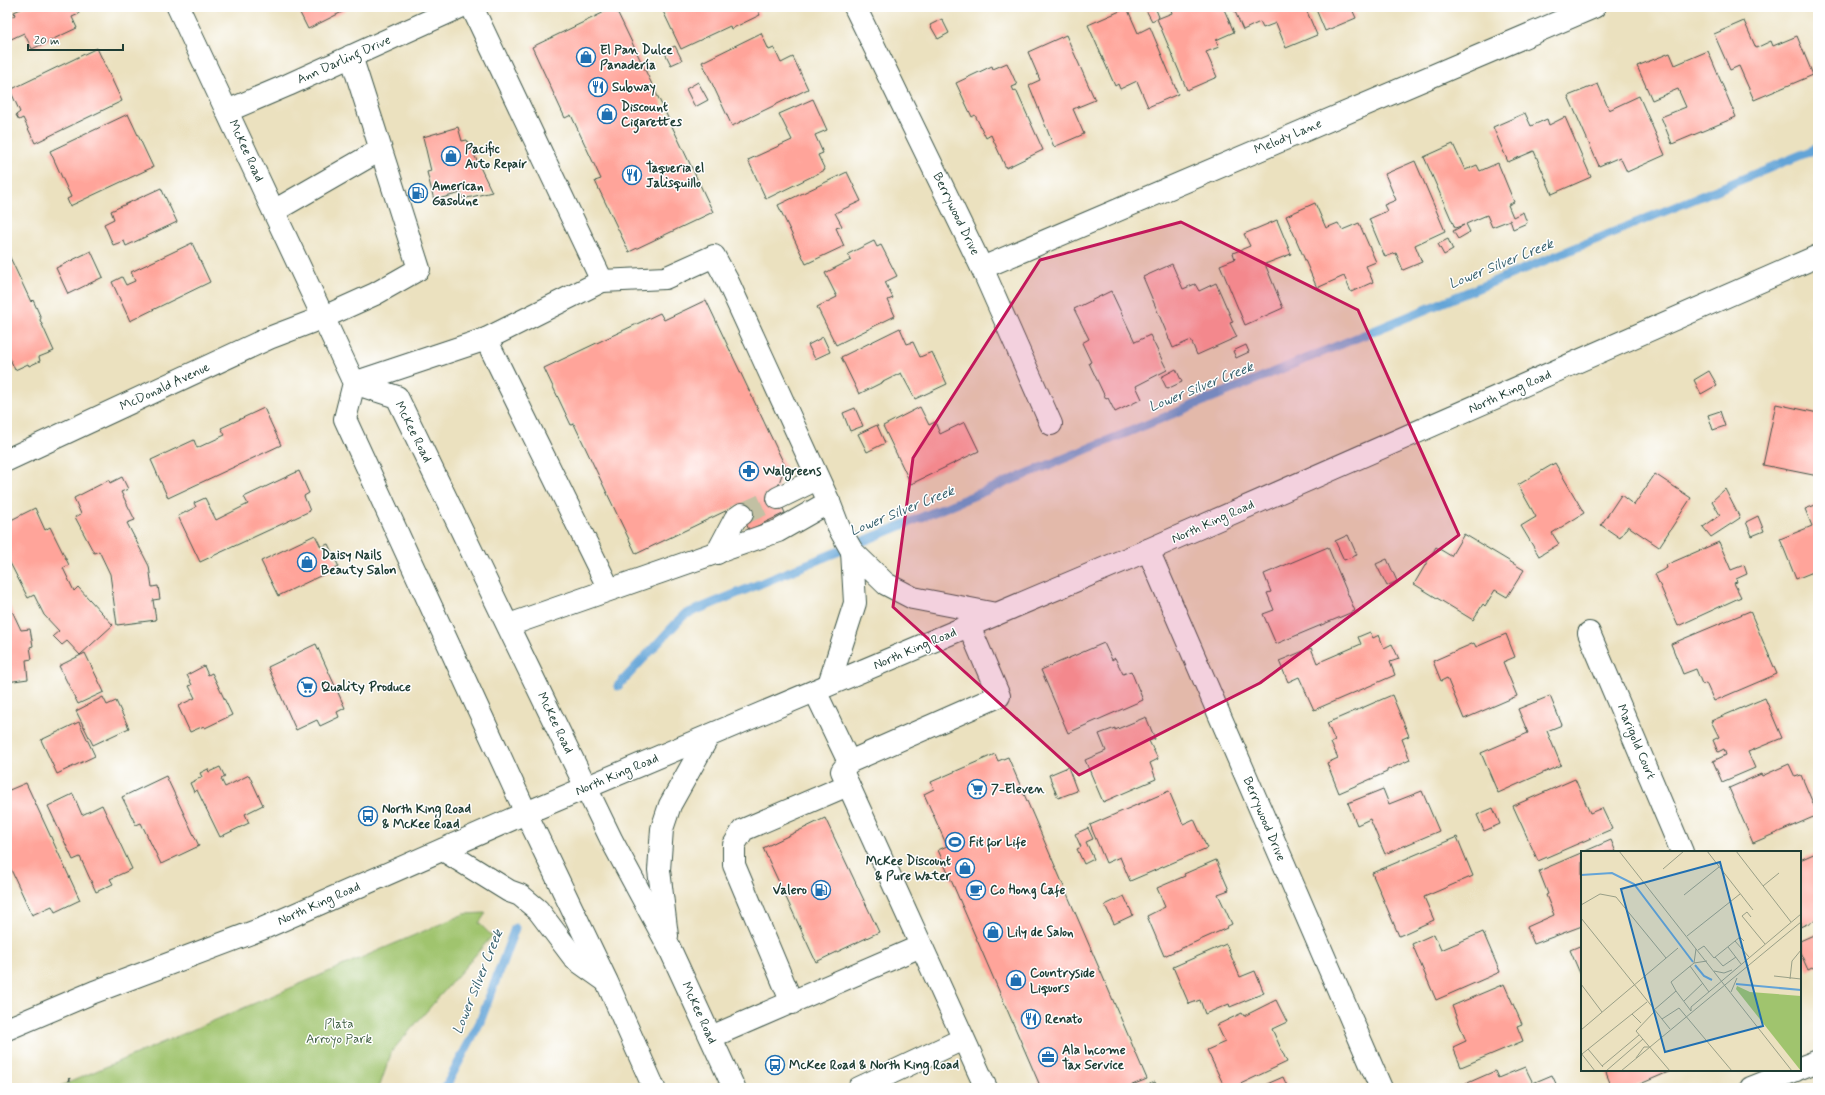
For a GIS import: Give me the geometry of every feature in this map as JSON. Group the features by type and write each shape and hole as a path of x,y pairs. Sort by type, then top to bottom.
{"main road":[{"name":"McKee Road","path":"178,7 354,383 397,397 509,625 616,849 669,947 734,1088"},
{"name":"Ann Darling Drive","path":"227,111 462,7"},
{"path":"462,7 602,281"},
{"name":"Berrywood Drive","path":"855,7 982,268 1051,424"},
{"name":"Melody Lane","path":"982,268 1594,7"},
{"path":"274,211 380,150 351,56"},
{"name":"McDonald Avenue","path":"7,460 269,338 324,317 375,294 419,269 380,150"},
{"path":"654,1088 607,982 526,813 345,419 354,383 486,339 602,281 665,278 714,256 829,502 839,528 852,551 886,584 913,598 996,614"},
{"name":"North King Road","path":"7,1030 94,992 264,928 526,813 1148,550 1818,256"},
{"path":"486,339 609,589"},
{"path":"778,498 818,479"},
{"path":"509,625 778,531 829,502"},
{"path":"717,552 735,519 742,514"},
{"name":"Berrywood Drive","path":"1148,550 1381,1088"},
{"path":"850,762 822,688 848,629 855,603 852,551"},
{"path":"969,626 1000,696 850,762 842,771 986,1088"},
{"name":"Marigold Court","path":"1589,633 1682,851"},
{"path":"669,947 659,870 662,829 670,805 708,737"},
{"path":"792,1003 734,865 734,845 743,830 848,785"},
{"path":"443,850 509,891 520,895 534,906 575,959 607,982"},
{"path":"711,1037 921,946"},
{"path":"859,1088 963,1039"},
{"path":"1801,1068 1818,1061"},
{"path":"1751,1088 1782,1073"}],"path":[{"path":"69,1078 71,1088"}],"highlighted area":[{"path":"1181,222 1358,310 1459,535 1260,683 1079,775 893,607 913,458 1040,260"}],"green space":[{"name":"Plata Arroyo Park","path":"486,913 479,923 492,936 392,1051 379,1088 56,1088 464,914"}],"building":[{"path":"25,7 76,7 79,14 72,17 77,28 32,49 24,33 7,41 7,19 15,15 14,12"},
{"path":"297,7 352,7 308,29"},
{"path":"615,7 713,212 629,252 595,181 601,179 571,115 565,118 532,47"},
{"path":"661,7 756,7 760,15 731,29 730,26 681,49"},
{"path":"1155,7 1159,17 1152,21 1146,10"},
{"path":"1170,7 1223,7 1234,32 1216,40 1219,47 1206,52 1217,77 1187,90 1157,19 1172,13"},
{"path":"1233,7 1305,7 1317,35 1286,48 1276,23 1263,28 1260,22 1243,30"},
{"path":"1315,7 1351,7 1356,18 1325,31"},
{"path":"1127,8 1138,33 1150,27 1178,94 1148,107 1137,81 1120,89 1118,84 1115,86 1088,25"},
{"path":"942,19 949,33 938,39 930,25"},
{"path":"1744,21 1756,48 1771,41 1773,46 1797,36 1813,75 1754,100 1739,66 1730,70 1714,34"},
{"path":"761,33 769,50 774,48 781,63 793,57 808,89 732,126 702,62"},
{"path":"1066,35 1095,100 1073,109 1084,134 1054,147 1029,85 1040,80 1028,52"},
{"path":"675,46 682,60 671,65 664,51"},
{"path":"97,48 122,101 35,143 23,118 19,120 16,115 20,112 10,90"},
{"path":"1708,51 1736,117 1672,144 1661,117 1686,107 1678,89 1652,100 1637,66 1670,53 1675,65"},
{"path":"1007,63 1017,85 1012,87 1014,91 1016,90 1043,150 1006,168 991,135 986,138 975,115 972,117 956,83 992,66 993,69"},
{"path":"698,82 708,100 695,107 686,89"},
{"path":"1598,84 1609,110 1639,96 1665,155 1627,172 1620,157 1599,166 1568,96"},
{"path":"813,99 827,130 815,135 823,153 818,155 825,170 766,199 748,160 792,140 779,114"},
{"path":"1525,113 1531,126 1547,119 1549,125 1565,117 1591,177 1552,194 1534,151 1508,162 1493,127"},
{"path":"128,114 153,167 70,206 67,199 71,197 50,151"},
{"name":"Pacific Auto Repair","path":"458,127 462,141 467,140 492,192 463,199 461,193 434,200 427,172 431,171 423,137"},
{"path":"1453,144 1465,170 1477,165 1480,171 1498,163 1514,202 1508,205 1513,217 1523,212 1527,223 1513,229 1510,220 1492,227 1487,215 1466,224 1470,232 1458,239 1453,231 1464,225 1455,228 1424,157"},
{"path":"1415,161 1445,231 1415,245 1422,262 1403,270 1396,253 1385,257 1369,219 1387,211 1384,205 1396,200 1385,174"},
{"path":"847,172 861,201 835,213 842,226 836,228 844,246 806,264 778,205"},
{"path":"161,188 177,222 126,246 124,241 113,245 104,224 114,219 111,211"},
{"path":"1315,203 1326,228 1338,223 1342,230 1359,223 1376,262 1366,266 1373,282 1351,292 1344,276 1317,288 1286,216"},
{"path":"1277,220 1291,254 1265,264 1283,308 1245,325 1220,265 1235,259 1233,253 1250,246 1244,234"},
{"path":"1448,239 1453,250 1444,255 1438,244"},
{"path":"874,241 877,247 881,245 897,276 885,282 893,298 888,300 895,316 836,345 817,307 837,297 825,273 851,260 848,254"},
{"path":"192,243 210,282 130,321 112,282 122,277 126,285 135,281 131,272"},
{"path":"7,251 31,302 33,300 54,351 39,357 40,361 29,366 28,364 15,370 7,352"},
{"path":"91,251 103,277 68,294 56,268"},
{"path":"1172,264 1183,289 1195,284 1199,291 1216,283 1233,322 1230,323 1237,337 1197,355 1191,340 1173,348 1143,277"},
{"path":"1111,291 1135,342 1150,335 1167,370 1136,386 1142,399 1115,412 1108,398 1106,399 1089,363 1091,362 1082,343 1089,339 1074,309"},
{"name":"Walgreens","path":"706,300 785,466 778,486 778,498 785,513 749,530 738,505 636,554 574,424 571,425 544,368 660,313 664,320"},
{"path":"900,328 907,344 913,342 920,357 932,352 947,384 915,399 901,373 859,394 841,357"},
{"path":"823,337 830,352 815,359 808,345"},
{"path":"1246,345 1249,352 1236,358 1233,351"},
{"path":"1176,369 1182,382 1167,389 1161,377"},
{"path":"1709,371 1717,385 1701,394 1694,380"},
{"path":"1776,404 1818,413 1818,476 1763,465"},
{"path":"920,407 929,425 935,422 940,434 965,422 979,451 911,484 883,426"},
{"path":"264,408 281,445 168,498 151,460 194,440 197,448 225,435 221,428"},
{"path":"855,408 863,426 850,431 843,413"},
{"path":"1720,411 1725,426 1713,430 1708,415"},
{"path":"877,425 885,443 867,452 858,434"},
{"path":"1555,463 1584,513 1552,533 1559,544 1539,556 1521,526 1536,517 1518,485"},
{"path":"299,471 309,493 304,496 310,511 200,562 178,516 196,507 194,503 205,498 216,520 248,504 244,497"},
{"path":"1655,474 1691,498 1659,547 1628,526 1620,538 1601,525 1621,495 1634,505"},
{"path":"122,477 128,489 121,492 135,520 127,523 149,566 152,587 158,586 160,599 153,600 156,620 117,625 110,574 99,551 94,553 75,517 81,514 74,498 109,480 110,483"},
{"path":"1725,489 1740,518 1711,537 1703,527 1720,515 1712,501"},
{"path":"1818,504 1818,570 1796,579 1780,539 1812,526 1805,509"},
{"path":"35,508 45,530 50,527 69,565 63,568 74,591 78,587 113,625 80,655 67,641 62,645 53,636 59,631 44,615 34,595 28,598 7,557 7,522"},
{"path":"1758,516 1764,531 1752,536 1746,522"},
{"path":"1464,534 1524,570 1507,597 1495,590 1485,606 1483,604 1473,620 1414,584 1436,547 1451,556"},
{"path":"315,535 321,547 328,544 339,567 278,596 261,561"},
{"path":"1348,535 1357,555 1344,560 1335,541"},
{"path":"1719,542 1731,570 1744,565 1747,574 1736,579 1737,582 1734,583 1741,597 1678,626 1655,574 1667,568 1666,565"},
{"path":"1328,547 1355,611 1276,644 1263,614 1274,610 1267,593 1271,592 1264,574"},
{"path":"1387,559 1397,581 1387,586 1376,564"},
{"path":"7,600 21,630 30,629 33,646 30,647 32,659 26,660 28,679 7,682"},
{"path":"1750,611 1777,674 1714,701 1706,683 1702,684 1696,669 1683,674 1671,644"},
{"path":"1370,632 1373,638 1379,635 1384,648 1392,644 1399,659 1390,662 1395,675 1314,710 1299,677 1288,682 1279,661 1311,648 1317,663 1361,644 1358,637"},
{"path":"1506,634 1515,657 1503,662 1517,696 1464,719 1447,678 1441,681 1433,661 1474,643 1476,647"},
{"path":"1104,643 1112,660 1115,658 1123,674 1131,671 1143,700 1068,733 1041,670"},
{"name":"Quality Produce","path":"316,644 345,708 337,712 339,717 320,726 317,720 296,730 268,667"},
{"path":"85,653 104,692 78,704 59,666"},
{"path":"204,666 208,675 212,673 232,715 205,728 204,726 190,732 178,706 195,698 189,686 192,685 187,675"},
{"path":"1392,695 1409,736 1402,739 1410,760 1339,793 1327,763 1338,758 1331,743 1335,741 1327,723"},
{"path":"1550,696 1562,725 1547,731 1561,765 1498,793 1481,753 1528,733 1518,709"},
{"path":"103,697 107,705 116,701 129,728 93,745 76,711"},
{"path":"1765,698 1782,738 1748,752 1755,768 1722,782 1713,761 1726,755 1724,749 1718,752 1713,740 1719,737 1711,721"},
{"path":"1146,717 1155,739 1149,741 1158,759 1150,763 1156,779 1103,802 1085,760 1106,751 1099,734 1115,728 1115,730"},
{"path":"79,722 95,756 57,774 41,740"},
{"path":"995,754 998,761 1008,757 1147,1079 1125,1088 1041,1088 938,850 947,846 924,794 934,789 931,782"},
{"path":"1789,764 1795,777 1801,775 1818,815 1753,843 1729,788"},
{"path":"220,767 225,777 221,779 225,787 249,775 263,805 245,814 249,823 220,837 197,790 194,792 190,783 202,777 200,773 208,769 209,772"},
{"path":"1068,767 1077,791 1058,798 1049,775"},
{"path":"166,776 199,846 161,864 141,823 136,825 122,797"},
{"path":"1575,779 1590,813 1602,808 1612,829 1538,861 1513,806"},
{"path":"26,783 80,900 55,912 52,906 32,915 7,861 7,834 9,833 7,830 7,791"},
{"path":"1383,789 1389,804 1422,791 1439,831 1385,854 1370,819 1357,825 1348,803"},
{"path":"1169,791 1183,824 1194,819 1207,848 1130,881 1120,857 1106,863 1090,825"},
{"path":"73,794 82,815 102,805 132,869 110,879 113,884 96,892 80,857 73,860 48,806"},
{"path":"1493,808 1500,824 1484,831 1477,815"},
{"name":"Valero","path":"825,818 879,932 816,962 763,848"},
{"path":"1088,828 1093,839 1086,842 1094,859 1084,864 1077,849 1081,847 1075,834"},
{"path":"1457,837 1473,876 1424,897 1434,920 1399,936 1372,873"},
{"path":"1611,840 1616,851 1585,851"},
{"path":"1581,852 1581,926 1534,944 1527,927 1554,915 1539,871"},
{"path":"1818,852 1818,919 1801,927 1801,860"},
{"path":"1216,860 1229,890 1218,894 1232,924 1226,927 1227,928 1164,956 1147,916 1165,907 1157,888"},
{"path":"1124,896 1133,915 1114,924 1105,905"},
{"path":"1483,932 1500,972 1436,1000 1412,944 1434,934 1441,950"},
{"path":"1818,933 1818,965 1808,970 1801,954 1801,941"},
{"path":"1226,944 1240,977 1255,971 1264,993 1230,1007 1229,1004 1205,1014 1200,1000 1189,1004 1173,967"},
{"path":"1581,945 1581,976 1570,950"},
{"path":"1504,984 1522,1024 1517,1026 1523,1041 1461,1067 1453,1047 1466,1041 1452,1006"},
{"path":"1276,1000 1287,1022 1272,1029 1287,1062 1232,1088 1225,1088 1207,1050 1225,1042 1217,1025 1242,1013 1244,1016"},
{"path":"1525,1067 1533,1083 1552,1075 1558,1088 1464,1088 1463,1085 1495,1071 1498,1078"},
{"path":"1605,1071 1671,1071 1631,1088 1612,1088"},
{"path":"1283,1077 1288,1088 1258,1088"},
{"path":"1155,1082 1157,1088 1140,1088"}],"waterway":[{"name":"Lower Silver Creek","path":"618,686 684,615 1818,148"},
{"name":"Lower Silver Creek","path":"445,1088 480,1022 515,928"}],"tunnel":[{"path":"742,514 778,498"}],"place":[{"name":"El Pan Dulce Panadería","path":"586,57"},
{"name":"Subway","path":"598,87"},
{"name":"Discount Cigarettes","path":"607,114"},
{"name":"Pacific Auto Repair","path":"451,156"},
{"name":"Taqueria el Jalisquillo","path":"632,175"},
{"name":"American Gasoline","path":"418,193"},
{"name":"Walgreens","path":"749,471"},
{"name":"Daisy Nails Beauty Salon","path":"307,562"},
{"name":"Quality Produce","path":"307,687"},
{"name":"7-Eleven","path":"977,789"},
{"name":"North King Road & McKee Road","path":"368,816"},
{"name":"Fit for Life","path":"955,842"},
{"name":"McKee Discount & Pure Water","path":"965,868"},
{"name":"Valero","path":"821,890"},
{"name":"Co Hong Cafe","path":"976,890"},
{"name":"Lily de Salon","path":"993,932"},
{"name":"Countryside Liquors","path":"1016,980"},
{"name":"Renato","path":"1031,1019"},
{"name":"Ala Income Tax Service","path":"1048,1057"},
{"name":"McKee Road & North King Road","path":"775,1065"}]}
